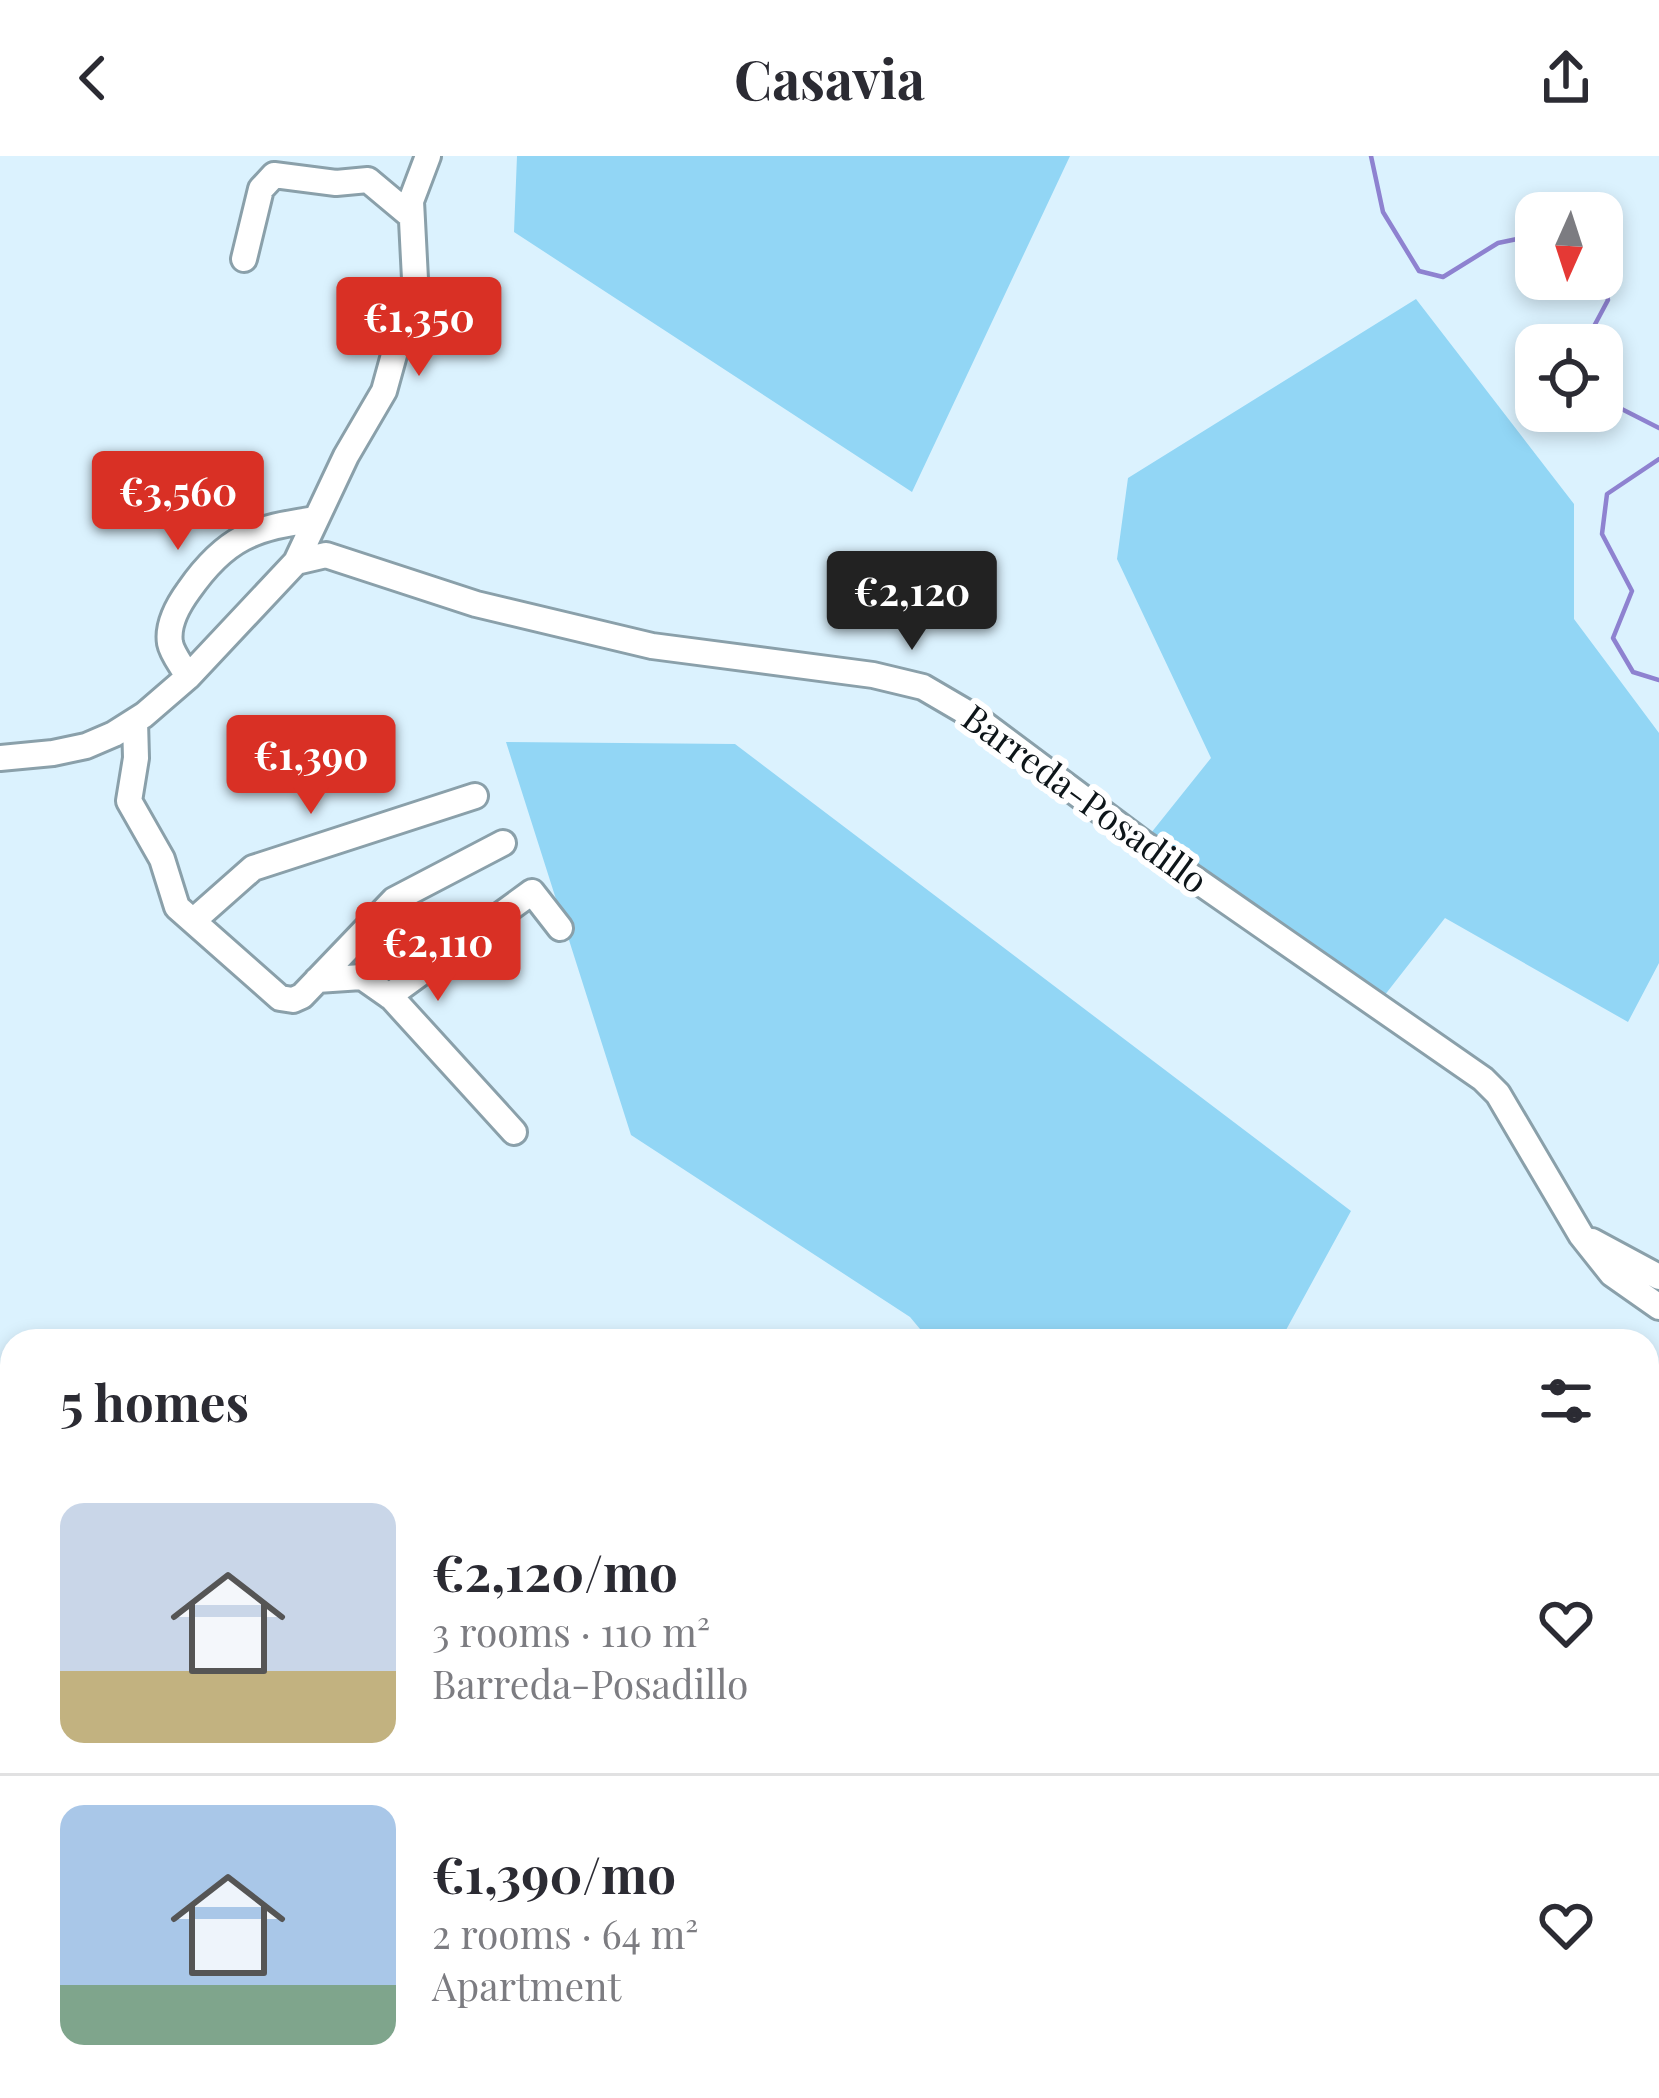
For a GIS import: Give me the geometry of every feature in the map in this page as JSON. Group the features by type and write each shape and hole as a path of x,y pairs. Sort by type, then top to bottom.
{"street":[{"path":"0,758 86,746 134,721 188,677 296,562 346,456 384,391 415,279 411,201 428,156"},
{"path":"244,259 261,189 274,175 336,183 368,180 411,216"},
{"path":"188,677 170,645 171,626 178,605 207,564 249,533 316,519"},
{"name":"Barreda-Posadillo","path":"296,562 326,555 476,604 652,646 886,678 923,687 949,700 1143,843 1483,1078 1508,1108 1581,1235 1612,1274 1659,1307"},
{"path":"134,721 136,758 130,802 162,859 177,907 280,998 293,1000 317,980 394,900 503,843"},
{"path":"193,921 253,868 476,796"},
{"path":"389,996 532,892 560,928"},
{"path":"317,980 362,977 389,996 514,1132"},
{"path":"1581,1235 1659,1276"}],"shaded area":[{"path":"517,156 1070,156 912,492 514,232"},
{"path":"1416,299 1574,504 1574,619 1659,733 1659,963 1628,1022 1445,918 1377,1005 1143,843 1211,758 1117,559 1128,478"},
{"path":"506,742 735,744 1351,1211 1287,1329 920,1329 910,1317 631,1135"}],"waterway":[{"path":"1371,156 1383,212 1419,271 1443,277 1498,243 1515,239"},
{"path":"1595,324 1608,300"},
{"path":"1623,410 1659,428"},
{"path":"1659,459 1607,494 1602,534 1632,591 1613,638 1633,672 1659,680"}]}
